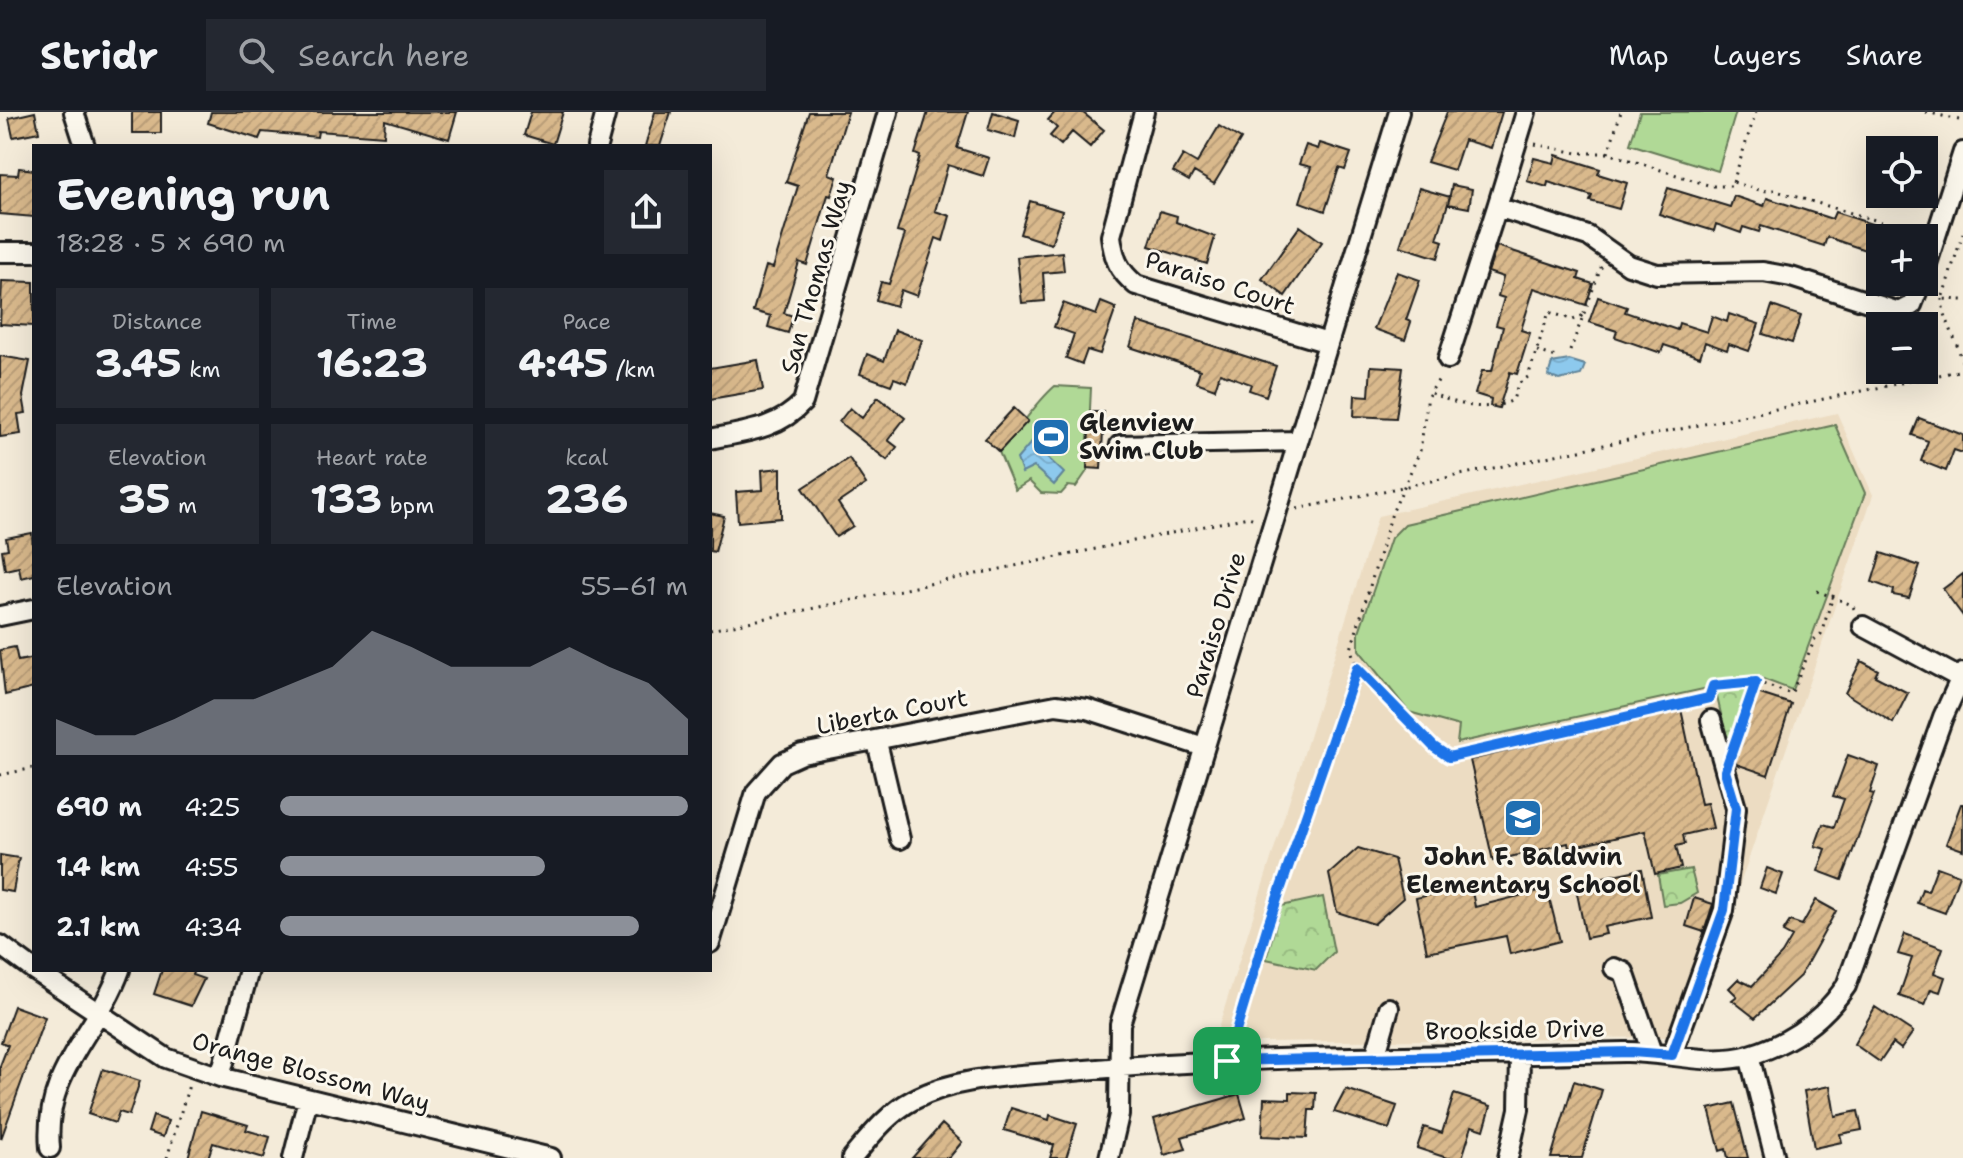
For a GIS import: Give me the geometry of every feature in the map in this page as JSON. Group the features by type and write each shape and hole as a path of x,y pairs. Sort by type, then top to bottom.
{"street":[{"path":"74,112 84,144"},
{"path":"598,144 606,112"},
{"name":"San Thomas Way","path":"712,439 771,426 790,416 803,402 888,112"},
{"name":"Paraiso Court","path":"1144,112 1111,236 1113,256 1120,272 1136,285 1328,343"},
{"name":"Paraiso Drive","path":"1109,1158 1119,1115 1120,1024 1399,112"},
{"path":"1448,359 1526,112"},
{"path":"1938,230 1963,152"},
{"path":"1497,207 1588,236 1629,265 1657,274 1763,272 1791,277 1899,312 1912,305 1916,296"},
{"path":"0,252 32,252"},
{"path":"1120,445 1298,441"},
{"path":"0,616 32,609"},
{"path":"1863,626 1961,675"},
{"name":"Brookside Drive","path":"852,1158 880,1124 912,1100 954,1084 1119,1067 1227,1061 1652,1053 1716,1060 1749,1055 1803,1031 1826,1012 1846,986 1961,675"},
{"name":"Liberta Court","path":"712,936 748,815 765,778 782,763 802,754 877,742 1056,705 1087,709 1204,747"},
{"path":"1672,1055 1724,910 1736,808 1711,720"},
{"path":"877,742 900,839"},
{"name":"Orange Blossom Way","path":"0,945 32,969"},
{"path":"1614,968 1624,972 1652,1053"},
{"name":"Orange Blossom Way","path":"37,972 166,1058 220,1077 551,1158"},
{"path":"50,1148 48,1124 60,1084 76,1045 119,972"},
{"path":"220,1077 248,972"},
{"path":"1375,1057 1389,1008"},
{"path":"1508,1158 1519,1109 1520,1055"},
{"path":"1749,1055 1775,1158"},
{"path":"293,1158 308,1099"}],"path":[{"path":"1608,153 1621,112"},
{"path":"1518,139 1577,153 1608,153 1711,186 1732,186 1756,112"},
{"path":"1926,112 1963,121"},
{"path":"1733,182 1763,191 1773,190 1885,224"},
{"path":"1811,401 1963,368 1956,334 1942,309 1942,299 1963,233"},
{"path":"1570,351 1607,250"},
{"path":"1942,299 1963,300"},
{"path":"1430,392 1454,404 1498,407 1513,400 1518,384 1528,377 1549,312 1573,320 1586,314"},
{"path":"1537,351 1556,357"},
{"path":"1448,359 1430,392 1420,451 1392,513 1351,649 1357,668 1434,747 1449,757 1709,698"},
{"path":"1817,591 1834,595 1852,605 1863,626"},
{"path":"1711,720 1709,698 1713,686 1756,682 1791,694 1815,639 1821,634 1834,595"},
{"path":"1227,1061 1267,928 1357,668"},
{"path":"1725,771 1756,682"},
{"path":"0,775 32,768"},
{"path":"167,1158 188,1085 197,1088"}],"shaded area":[{"name":"John F. Baldwin Elementary School","path":"1837,413 1873,495 1686,1042 1667,1037 1261,1042 1212,1048 1378,516"}],"green space":[{"path":"1640,112 1736,112 1718,171 1630,144"},
{"name":"Glenview Swim Club","path":"1055,386 1091,388 1087,471 1076,487 1068,486 1061,494 1041,493 1029,481 1015,490 999,452"},
{"path":"1835,425 1865,493 1792,690 1758,677 1457,743 1459,726 1409,712 1359,650 1359,632 1391,538 1405,524"},
{"path":"1749,684 1731,738 1726,736 1715,688"},
{"path":"1691,869 1697,893 1680,903 1663,905 1658,875"},
{"path":"1323,897 1334,952 1316,970 1266,959 1281,906"}],"water":[{"path":"1569,360 1585,365 1581,375 1559,380 1548,376 1552,363"},
{"path":"1035,438 1050,443 1046,456 1064,473 1054,485 1034,467 1022,473 1017,459"}],"building":[{"path":"35,112 39,132 13,137 9,118"},
{"path":"132,112 161,112 161,133 132,133"},
{"path":"211,112 457,112 449,139 385,120 384,136 318,131 317,137 262,132 259,139 208,123"},
{"path":"531,112 563,112 553,144 524,135"},
{"path":"655,112 671,112 661,144 646,144"},
{"path":"809,112 848,112 829,174 837,177 831,196 828,195 807,265 799,262 784,313 793,316 788,333 768,327 771,316 753,311 766,266 773,268 798,186 786,182"},
{"path":"928,112 968,112 957,148 989,158 983,176 948,165 935,211 950,216 943,241 936,238 917,296 901,290 896,306 876,300 881,282 889,284 905,234 897,232 920,156 915,154"},
{"path":"993,112 1019,120 1015,138 988,130"},
{"path":"1055,112 1082,112 1104,130 1090,147 1072,132 1061,145 1050,136 1057,128 1048,120"},
{"path":"1447,112 1502,112 1491,148 1464,140 1454,170 1427,162"},
{"path":"1219,126 1241,139 1214,184 1194,172 1189,181 1173,172 1183,155 1197,163"},
{"path":"1320,143 1351,153 1345,170 1339,168 1325,211 1300,202 1311,167 1299,164 1306,145 1318,149"},
{"path":"1556,155 1600,169 1598,174 1627,183 1619,209 1590,201 1592,196 1548,182 1547,187 1527,181 1534,158 1554,163"},
{"path":"19,168 32,170 32,217 0,214 0,174 18,175"},
{"path":"1452,185 1472,189 1469,208 1448,204"},
{"path":"1419,188 1450,197 1437,239 1443,241 1438,258 1400,246"},
{"path":"1668,188 1730,207 1734,196 1764,206 1767,198 1832,219 1835,212 1872,224 1866,224 1866,250 1827,237 1824,246 1761,226 1759,232 1743,227 1741,233 1716,224 1714,231 1659,214"},
{"path":"1030,201 1062,211 1051,244 1020,234"},
{"path":"1160,211 1177,216 1176,222 1215,237 1207,264 1149,246"},
{"path":"1300,226 1322,242 1285,296 1262,279"},
{"path":"1497,246 1580,273 1578,279 1593,284 1586,305 1534,288 1521,330 1530,333 1517,374 1510,372 1499,408 1490,406 1491,399 1475,394 1482,371 1492,371 1503,327 1496,325 1504,298 1498,296 1503,277 1488,272"},
{"path":"1062,252 1064,271 1043,273 1045,301 1022,303 1017,257"},
{"path":"1397,272 1420,280 1406,320 1411,322 1405,340 1374,329"},
{"path":"2,281 32,282 32,326 0,324"},
{"path":"1598,297 1627,307 1625,312 1677,330 1679,323 1707,332 1712,316 1727,322 1729,314 1759,324 1749,351 1729,344 1727,350 1705,342 1700,357 1664,345 1661,353 1615,337 1617,331 1589,322"},
{"path":"1101,302 1116,308 1100,354 1087,350 1082,364 1066,358 1074,334 1054,327 1063,303 1096,315"},
{"path":"1772,306 1801,316 1792,343 1763,334"},
{"path":"1138,322 1276,366 1266,396 1249,390 1251,384 1220,373 1215,389 1196,382 1200,370 1130,347"},
{"path":"895,330 922,340 907,383 894,378 891,385 860,374 867,354 884,361"},
{"path":"0,356 30,361 23,396 26,413 18,414 21,434 0,437"},
{"path":"758,360 763,390 712,399 712,368"},
{"path":"1371,366 1403,368 1396,418 1354,416 1355,395 1369,396"},
{"path":"878,397 905,418 888,440 897,447 887,460 839,422 850,408 862,418"},
{"path":"1014,408 1028,421 999,452 985,439"},
{"path":"1090,412 1104,412 1101,469 1087,468"},
{"path":"1919,418 1963,435 1963,453 1954,450 1946,471 1921,461 1928,441 1912,435"},
{"path":"849,458 866,484 838,503 853,526 836,537 803,488"},
{"path":"781,468 781,518 738,522 736,492 763,490 762,470"},
{"path":"712,513 724,516 715,552 712,551"},
{"path":"32,533 32,575 21,578 19,567 5,570 2,550 8,549 6,538"},
{"path":"1881,553 1920,566 1909,598 1893,595 1894,590 1872,582"},
{"path":"1963,574 1963,616 1943,589"},
{"path":"15,647 18,661 32,658 32,688 5,695 0,650"},
{"path":"1861,661 1878,670 1875,676 1908,693 1893,723 1845,693"},
{"path":"1757,693 1791,704 1768,775 1736,764 1735,760"},
{"path":"1681,709 1701,804 1707,803 1713,828 1683,835 1685,844 1676,846 1681,868 1655,874 1645,831 1569,848 1568,843 1493,861 1470,760"},
{"path":"1848,755 1879,766 1870,793 1874,794 1842,880 1818,871 1826,849 1815,846 1823,824 1834,827 1844,799 1833,796"},
{"path":"1963,804 1963,850 1946,844"},
{"path":"1358,848 1394,859 1403,898 1374,924 1337,912 1329,874"},
{"path":"0,855 19,858 13,892 0,890"},
{"path":"1937,867 1959,875 1945,913 1917,903 1922,889 1928,891"},
{"path":"1767,868 1783,874 1776,894 1760,888"},
{"path":"1642,869 1651,917 1604,927 1606,934 1586,938 1575,883"},
{"path":"1471,886 1475,907 1547,889 1560,941 1510,954 1506,936 1427,952 1416,898"},
{"path":"1694,898 1713,904 1704,932 1686,926"},
{"path":"1816,900 1836,911 1800,976 1755,1018 1732,1000 1737,996 1729,988 1738,979 1752,986 1782,954 1792,937 1783,932 1790,921 1802,925"},
{"path":"1905,934 1943,948 1934,973 1945,977 1940,992 1931,989 1925,1005 1899,996 1912,958 1898,954"},
{"path":"161,972 193,972 192,975 204,979 191,1006 154,994"},
{"path":"14,1006 45,1017 1,1139 0,1066 8,1045 1,1042"},
{"path":"1875,1007 1913,1032 1901,1049 1893,1043 1880,1062 1854,1044"},
{"path":"103,1069 140,1081 129,1115 119,1112 115,1123 88,1114"},
{"path":"1574,1081 1602,1090 1582,1158 1551,1158"},
{"path":"1830,1086 1835,1116 1858,1111 1862,1130 1840,1134 1842,1142 1814,1148 1804,1091"},
{"path":"1346,1089 1397,1106 1389,1129 1334,1112"},
{"path":"1290,1092 1316,1093 1315,1110 1309,1110 1307,1138 1262,1136 1264,1098 1290,1099"},
{"path":"1239,1094 1246,1118 1182,1137 1186,1149 1164,1155 1154,1119"},
{"path":"1454,1094 1491,1106 1484,1130 1472,1126 1462,1158 1447,1158 1417,1148 1424,1127 1442,1133"},
{"path":"1734,1103 1748,1158 1728,1158 1726,1149 1720,1151 1709,1109"},
{"path":"1011,1108 1049,1120 1050,1115 1077,1124 1066,1158 1050,1158 1054,1145 1004,1130"},
{"path":"201,1111 248,1125 246,1130 270,1137 264,1158 213,1143 208,1158 188,1158"},
{"path":"153,1116 168,1121 163,1137 148,1132"},
{"path":"942,1124 962,1142 949,1158 912,1158"}],"place":[{"name":"Glenview Swim Club","path":"1051,437"},
{"name":"John F. Baldwin Elementary School","path":"1523,818"}],"route":[{"path":"1357,668 1434,747 1449,757 1709,698 1713,686 1756,682 1725,771 1736,808 1724,910 1672,1055 1632,1052 1227,1061 1267,928 1357,668"}]}
